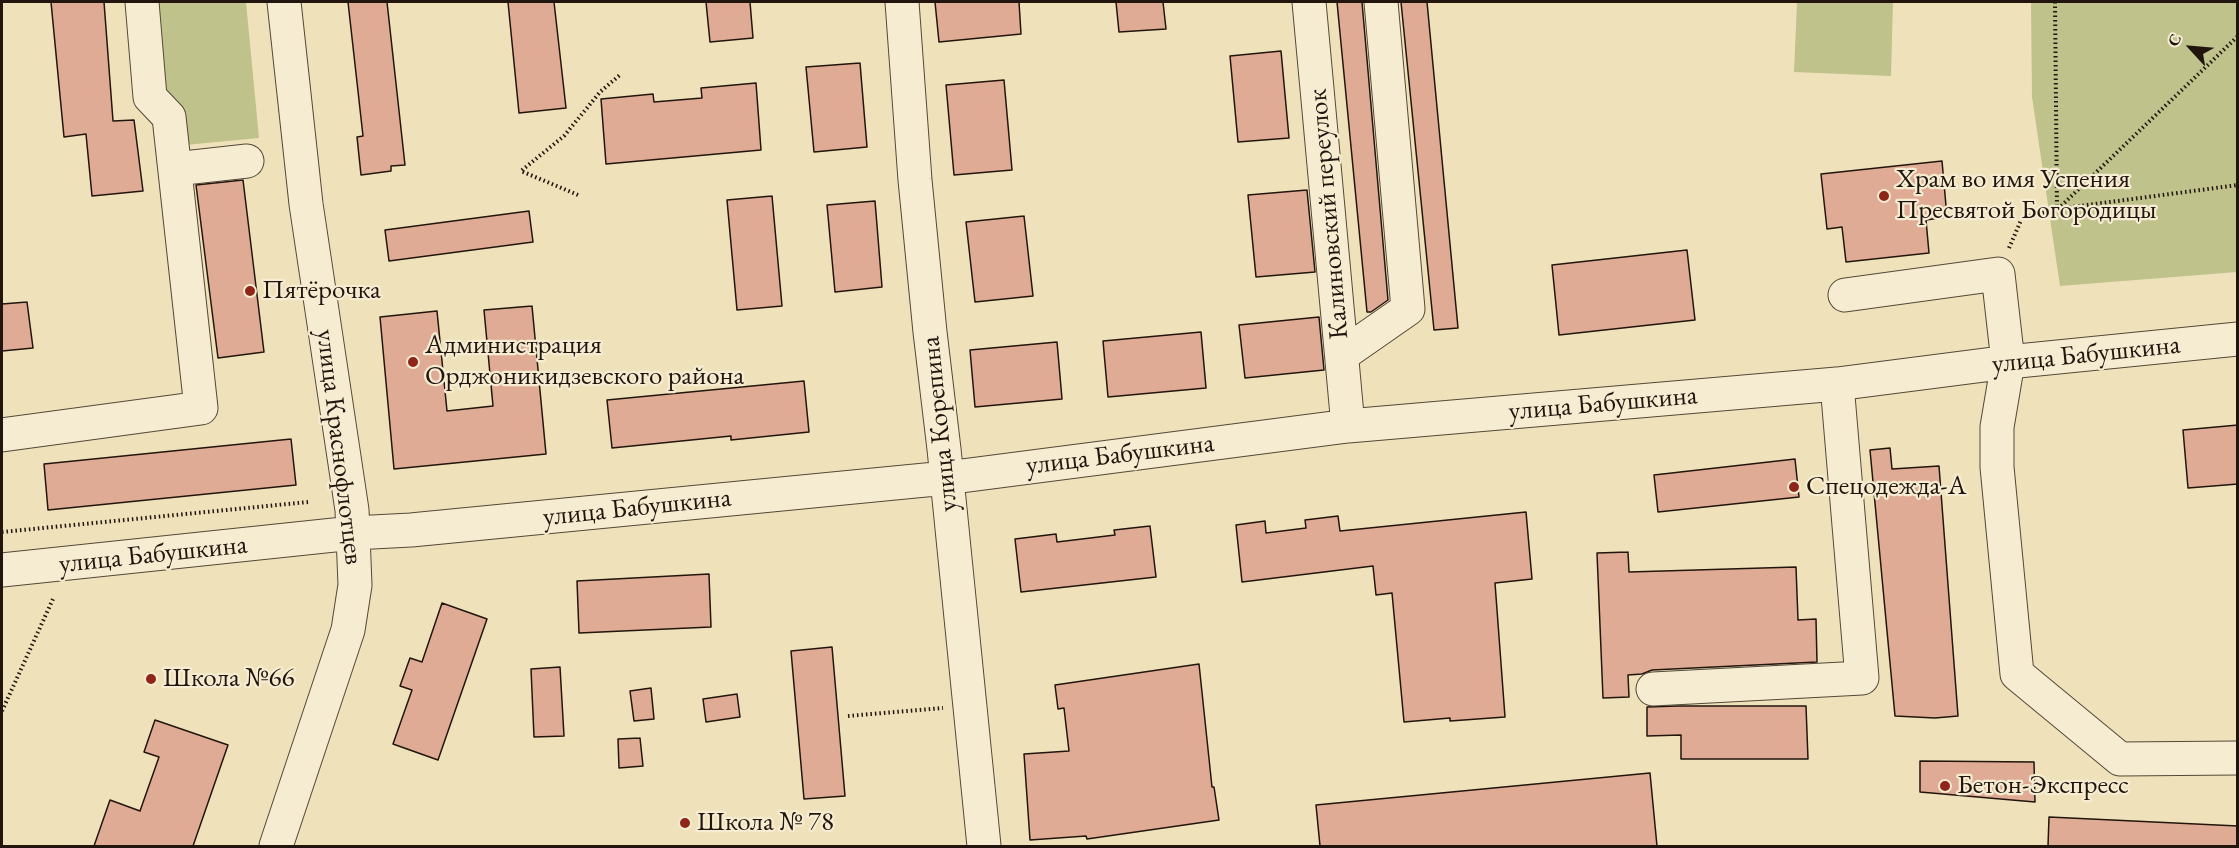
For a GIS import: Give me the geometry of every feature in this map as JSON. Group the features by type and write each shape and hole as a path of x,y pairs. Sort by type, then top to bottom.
{"street":[{"path":"2,435 201,408 169,117 150,97 142,2"},
{"name":"улица Краснофлотцев","path":"276,846 348,630 355,585 350,498 306,204 284,2"},
{"name":"улица Корепина","path":"902,2 916,192 984,846"},
{"name":"Калиновский переулок","path":"1309,2 1348,426"},
{"path":"1342,355 1408,309 1381,2"},
{"path":"175,169 247,161"},
{"path":"1845,295 1998,274 2008,362 1997,427 1997,467 2017,674 2120,759 2238,758"},
{"name":"улица Бабушкина","path":"2,570 353,533 411,530 946,478 1348,426 1837,384 2008,362 2238,339"},
{"path":"1653,689 1862,678 1837,384"}],"path":[{"path":"2055,2 2057,209"},
{"path":"2057,209 2238,36"},
{"path":"578,195 521,171 564,136 600,92 621,74"},
{"path":"1998,274 2022,218 2057,209 2238,185"},
{"path":"2,532 308,502"},
{"path":"2,711 53,599"},
{"path":"848,716 947,708"}],"green space":[{"path":"153,2 246,2 259,138 185,145 161,92"},
{"path":"1797,2 1893,2 1891,76 1794,72"},
{"path":"2031,2 2237,2 2237,272 2060,286 2032,97"}],"building":[{"path":"51,2 104,2 113,121 134,120 143,191 92,196 86,134 64,137"},
{"path":"348,2 387,2 405,165 391,166 391,171 361,175 357,137 363,136"},
{"path":"508,2 554,2 566,108 519,113"},
{"path":"706,2 750,2 753,38 710,42"},
{"path":"935,2 1019,2 1021,34 939,42"},
{"path":"1116,2 1163,2 1166,29 1119,32"},
{"path":"1337,2 1362,2 1388,300 1371,312 1367,312"},
{"path":"1401,2 1427,2 1458,328 1434,330"},
{"path":"1281,51 1289,138 1238,142 1230,56"},
{"path":"860,63 867,147 814,152 806,67"},
{"path":"1004,80 1012,170 954,175 946,85"},
{"path":"756,83 761,150 606,164 601,99 653,94 654,102 702,98 701,88"},
{"name":"Храм во имя Успения Пресвятой Богородицы","path":"1942,161 1947,217 1926,220 1929,253 1846,262 1842,227 1827,229 1821,174"},
{"path":"243,180 264,352 218,358 196,185"},
{"path":"1307,190 1315,272 1256,277 1248,195"},
{"path":"772,196 782,306 737,310 727,200"},
{"path":"875,201 882,287 835,292 827,205"},
{"path":"529,211 533,242 389,261 385,230"},
{"path":"1024,216 1033,296 975,302 966,222"},
{"path":"1687,250 1695,320 1559,335 1552,265"},
{"path":"27,302 33,348 2,351 2,304"},
{"name":"Администрация Орджоникидзевского района","path":"532,306 546,454 394,469 380,317 437,311 447,411 493,406 484,310"},
{"path":"1319,317 1324,370 1245,378 1239,325"},
{"path":"1201,332 1206,388 1108,397 1103,341"},
{"path":"1057,342 1062,399 975,407 970,350"},
{"path":"804,381 809,432 731,440 731,436 612,448 607,400"},
{"path":"2238,425 2238,484 2188,488 2183,430"},
{"path":"291,439 296,485 48,510 44,464"},
{"path":"1890,448 1892,469 1939,466 1958,716 1935,718 1895,716 1870,450"},
{"path":"1795,459 1799,497 1658,512 1654,475"},
{"path":"1526,512 1532,579 1495,583 1505,717 1404,722 1392,593 1376,595 1373,566 1242,582 1236,525 1265,521 1266,533 1306,528 1305,520 1338,516 1340,531"},
{"path":"1150,526 1156,577 1021,592 1015,539 1056,534 1057,542 1115,535 1114,530"},
{"path":"1628,552 1629,572 1796,567 1798,620 1816,619 1817,662 1652,670 1642,674 1628,675 1629,697 1603,698 1597,553"},
{"path":"709,574 711,627 579,633 577,581"},
{"path":"442,603 487,619 438,760 393,744 412,690 400,686 410,658 422,662"},
{"path":"832,647 845,796 804,799 791,651"},
{"path":"1199,664 1212,787 1214,787 1219,820 1087,839 1086,836 1030,840 1024,754 1069,751 1064,708 1058,709 1055,685"},
{"path":"560,667 564,736 534,737 531,669"},
{"path":"651,688 654,719 634,721 630,691"},
{"path":"737,694 740,717 706,722 703,699"},
{"path":"1806,706 1808,759 1681,759 1681,735 1647,736 1647,707"},
{"path":"155,720 228,745 193,846 94,846 110,800 140,811 159,757 144,752"},
{"path":"640,738 643,766 619,768 618,739"},
{"path":"1920,761 2034,762 2035,802 1920,792"},
{"path":"1650,773 1657,846 1320,846 1316,805"},
{"path":"2049,817 2238,826 2238,846 2048,846"}],"place":[{"name":"Храм во имя Успения Пресвятой Богородицы","path":"1884,196"},
{"name":"Пятёрочка","path":"250,291"},
{"name":"Администрация Орджоникидзевского района","path":"413,362"},
{"name":"Спецодежда-А","path":"1794,487"},
{"name":"Школа №66","path":"151,679"},
{"name":"Бетон-Экспресс","path":"1945,786"},
{"name":"Школа № 78","path":"685,823"}]}
